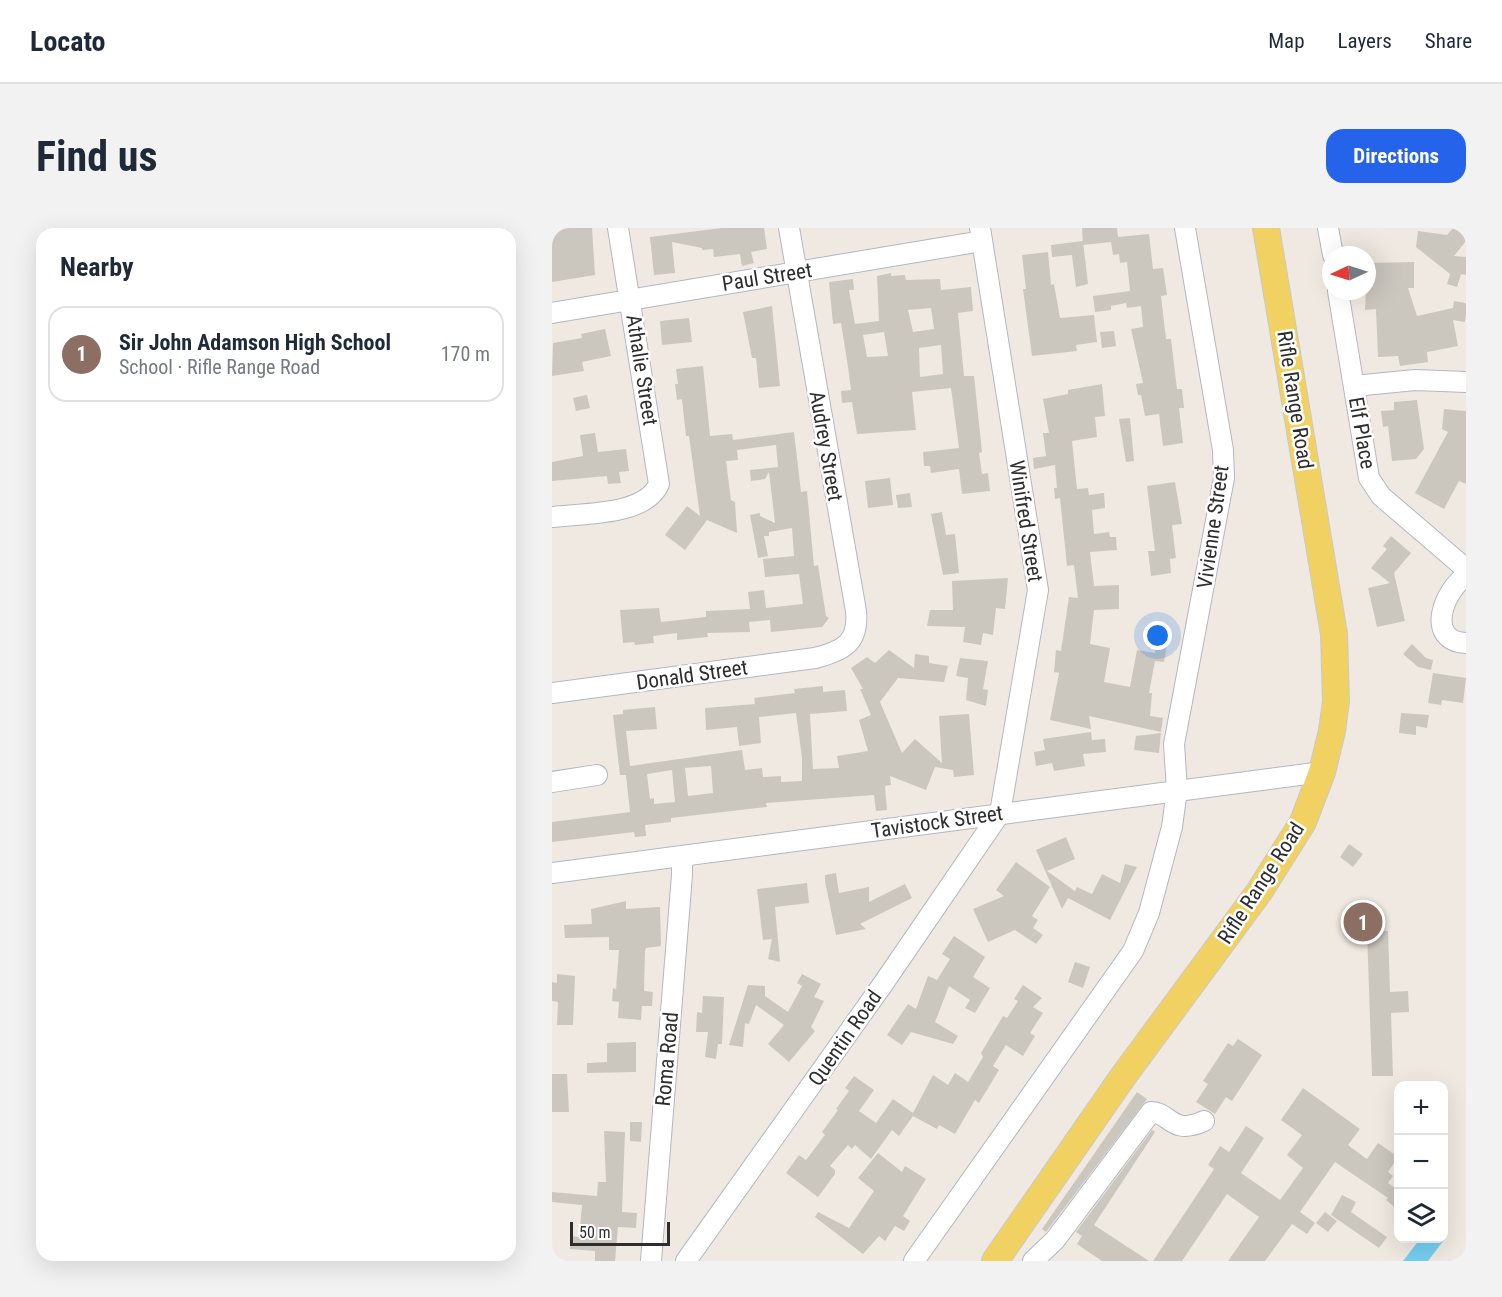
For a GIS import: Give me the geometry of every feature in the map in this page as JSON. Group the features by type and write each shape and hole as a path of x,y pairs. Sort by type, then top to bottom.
{"main road":[{"name":"Rifle Range Road","path":"999,1256 1122,1078 1176,1008 1285,853 1303,822 1322,772 1336,701 1334,634 1266,228"}],"street":[{"name":"Athalie Street","path":"552,518 641,504 655,493 659,479 618,228"},
{"name":"Audrey Street","path":"789,228 856,611 853,636 841,650 832,654"},
{"name":"Vivienne Street","path":"1177,790 1174,744 1224,478 1223,450 1185,228"},
{"path":"1328,228 1331,246"},
{"name":"Paul Street","path":"552,313 796,273 981,235"},
{"name":"Winifred Street","path":"981,235 1038,590 1000,813"},
{"name":"Elf Place","path":"1340,300 1365,468 1374,488 1466,569"},
{"path":"1354,386 1415,380 1466,382"},
{"path":"1466,576 1447,600 1440,622 1446,636 1466,643"},
{"name":"Donald Street","path":"552,693 832,654"},
{"name":"Tavistock Street","path":"552,873 1322,772"},
{"path":"552,782 597,775"},
{"path":"914,1261 1124,966 1140,939 1172,827 1177,790"},
{"name":"Quentin Road","path":"686,1261 883,984 1000,813"},
{"name":"Roma Road","path":"651,1261 682,876 681,856"},
{"path":"1033,1261 1055,1240 1151,1112 1158,1113 1167,1121 1184,1126 1204,1121"},
{"path":"999,1256 1027,1261"}],"water":[{"path":"1417,1243 1442,1243 1428,1261 1403,1261"}],"building":[{"path":"552,228 592,228 595,275 552,282"},
{"path":"722,228 764,228 767,249 751,252 754,263 742,266 740,254 714,257 713,249 702,250 702,248 672,242 675,273 654,275 650,237"},
{"path":"1082,228 1117,228 1118,237 1149,234 1153,269 1163,268 1167,295 1161,296 1166,339 1171,339 1177,389 1182,389 1184,408 1179,408 1183,443 1163,446 1159,414 1145,416 1141,395 1138,395 1136,384 1143,383 1131,329 1143,327 1141,306 1127,308 1126,303 1111,306 1111,310 1095,312 1093,296 1130,291 1127,262 1120,263 1119,254 1113,255 1111,242 1083,245"},
{"path":"1453,228 1466,228 1466,241 1454,256 1466,257 1466,275 1461,274 1457,287 1447,284 1450,274 1416,247 1418,231 1447,235"},
{"path":"1083,241 1088,284 1076,287 1072,255 1052,257 1051,245"},
{"path":"1048,252 1051,285 1054,284 1060,318 1094,315 1097,342 1076,345 1077,351 1032,356 1023,289 1026,289 1022,255"},
{"path":"1414,262 1414,288 1408,288 1417,316 1453,308 1454,301 1466,303 1465,322 1453,320 1458,346 1427,352 1428,362 1400,366 1398,356 1378,357 1376,309 1365,310 1365,300 1376,300 1376,263"},
{"path":"891,273 891,276 905,275 906,280 940,279 941,290 971,287 973,311 958,313 964,376 974,376 982,452 979,453 982,474 988,473 990,491 962,494 959,469 931,473 930,466 924,466 923,452 959,448 951,388 912,392 916,430 857,434 852,402 842,403 841,391 851,390 841,323 833,324 829,282 853,279 854,290 849,290 855,324 879,321 877,276","holes":["931,308 934,329 913,332 908,310","884,332 888,356 867,357 863,335","941,345 943,374 920,377 919,348"]},
{"path":"772,306 780,386 759,388 756,358 752,358 743,312"},
{"path":"689,318 692,342 662,345 660,321"},
{"path":"605,329 611,356 582,362 584,371 552,376 553,343 582,338 581,334"},
{"path":"1114,331 1116,346 1102,348 1100,332"},
{"path":"703,366 710,436 732,434 733,440 794,432 801,492 807,491 814,566 818,565 826,616 829,618 822,627 771,632 770,620 749,622 750,632 707,633 708,637 677,640 677,633 653,636 654,643 635,645 634,642 623,643 620,610 659,608 661,622 706,617 706,611 750,609 748,592 764,590 766,608 803,604 799,574 765,577 763,559 794,556 792,528 769,532 769,536 764,536 768,556 758,558 750,515 760,513 760,516 775,523 769,472 765,479 751,481 750,470 778,467 776,445 737,450 738,460 726,461 731,500 735,502 737,533 707,520 685,550 665,535 687,506 700,516 682,399 677,400 675,384 678,384 676,369"},
{"path":"1102,384 1105,416 1095,417 1097,437 1072,441 1077,489 1088,488 1089,495 1104,493 1105,508 1092,510 1094,534 1109,532 1110,537 1116,537 1117,550 1090,552 1094,586 1119,585 1119,609 1094,610 1090,644 1110,648 1104,682 1130,687 1137,650 1155,653 1156,639 1168,640 1164,662 1155,661 1149,693 1152,693 1150,716 1163,718 1161,732 1089,716 1091,729 1050,720 1059,673 1054,672 1056,650 1061,651 1069,597 1078,598 1074,565 1067,566 1060,498 1055,499 1054,488 1057,488 1055,465 1034,469 1033,458 1046,456 1043,433 1049,433 1043,399 1068,394 1068,390"},
{"path":"587,395 590,408 576,411 573,398"},
{"path":"1417,400 1424,449 1416,459 1392,461 1388,426 1383,427 1381,411 1394,410 1394,402"},
{"path":"1444,409 1466,411 1466,484 1459,481 1444,509 1415,493 1448,432 1442,429"},
{"path":"1130,418 1134,461 1126,462 1119,419"},
{"path":"595,433 598,452 626,449 629,471 619,472 621,483 608,484 607,476 552,481 552,462 583,456 580,435"},
{"path":"890,478 893,505 868,508 865,481"},
{"path":"1175,482 1182,524 1172,525 1176,558 1170,559 1171,573 1151,576 1148,551 1155,551 1147,486"},
{"path":"910,493 912,507 898,508 896,495"},
{"path":"942,512 946,535 955,534 959,573 943,575 931,514"},
{"path":"1391,536 1411,553 1394,573 1405,621 1377,627 1368,588 1390,583 1371,568 1387,549 1383,546"},
{"path":"1008,578 1005,609 996,608 993,635 983,633 981,645 963,642 965,627 927,626 930,610 953,610 952,581"},
{"path":"1412,644 1426,658 1433,660 1431,670 1418,667 1403,654"},
{"path":"889,650 914,668 915,654 929,656 929,663 948,666 944,682 898,678 880,702 902,753 915,739 942,763 939,716 969,714 974,775 954,777 953,770 935,767 926,790 890,776 891,785 885,786 887,810 876,811 874,795 766,803 767,807 671,818 671,822 645,825 646,836 635,837 634,832 552,842 552,822 630,812 626,775 620,775 613,715 623,714 623,710 655,707 657,729 626,731 630,766 742,750 745,770 762,768 763,777 781,776 781,782 802,781 802,758 796,713 759,717 761,743 739,746 737,727 706,730 705,708 755,704 754,698 795,693 794,689 823,686 823,692 845,690 847,711 810,714 813,769 839,768 837,756 868,751 859,720 871,715 860,689 863,689 851,668 867,657 875,663","holes":["711,766 713,793 688,796 685,768","672,770 675,802 654,804 654,798 650,799 647,774"]},
{"path":"960,658 988,661 983,689 988,690 986,706 966,700 968,678 956,676"},
{"path":"1433,673 1466,678 1463,703 1442,700 1441,705 1428,703"},
{"path":"1401,713 1429,715 1427,728 1416,726 1416,735 1399,733"},
{"path":"1091,732 1092,740 1105,739 1106,752 1083,754 1085,766 1054,771 1052,763 1036,766 1034,752 1045,750 1043,739"},
{"path":"1161,733 1159,753 1134,750 1136,736"},
{"path":"1066,837 1075,859 1047,871 1075,891 1077,887 1092,894 1102,874 1120,883 1125,864 1137,867 1110,920 1068,898 1062,909 1036,850"},
{"path":"1349,844 1363,854 1353,867 1340,857"},
{"path":"1016,862 1050,887 1032,916 1038,920 1033,928 1043,935 1036,944 1015,930 988,942 973,909 1004,896 996,890"},
{"path":"836,873 839,893 869,887 869,902 905,884 912,898 860,924 866,929 836,935 825,875"},
{"path":"807,883 809,903 775,907 780,962 768,959 772,939 763,940 757,889"},
{"path":"626,901 626,909 660,907 661,946 646,948 645,951 644,991 653,992 652,1006 642,1006 641,1020 618,1018 619,1002 612,1001 613,988 616,989 619,950 609,950 609,937 565,938 564,925 592,924 591,909"},
{"path":"1367,931 1388,931 1390,992 1408,991 1409,1012 1391,1013 1393,1076 1372,1076"},
{"path":"954,936 985,957 973,977 990,988 975,1013 965,1008 970,1000 949,986 935,1022 958,1036 953,1044 911,1032 902,1045 887,1035 908,1004 916,1009 928,976 937,980 950,959 942,954"},
{"path":"1075,962 1090,967 1083,988 1068,982"},
{"path":"557,974 575,976 573,1025 557,1025 558,1002 552,1001 552,982 557,983"},
{"path":"802,974 821,984 814,997 824,1001 811,1027 815,1031 789,1062 768,1044 784,1025 756,1005 749,1024 745,1023 743,1047 729,1045 748,985 765,986 765,996 788,1012 802,986 797,983"},
{"path":"1023,985 1042,998 1033,1007 1043,1013 1030,1033 1035,1036 1023,1056 1006,1045 993,1066 999,1070 979,1103 975,1100 955,1134 939,1125 937,1129 913,1116 899,1136 892,1130 871,1159 855,1145 852,1149 848,1145 830,1166 835,1170 835,1174 818,1197 786,1173 799,1155 806,1160 825,1135 822,1132 849,1091 845,1088 854,1076 874,1090 859,1111 876,1123 893,1099 913,1113 933,1075 948,1085 955,1073 968,1082 983,1057 981,1053 1003,1016 1007,1018 1018,1001 1014,999"},
{"path":"703,996 724,997 722,1044 718,1044 716,1059 705,1057 708,1032 696,1032 697,1012 702,1013"},
{"path":"1238,1039 1262,1055 1232,1101 1226,1097 1215,1114 1196,1102 1208,1084 1203,1081 1228,1043 1233,1046"},
{"path":"636,1042 636,1072 587,1073 587,1063 607,1062 607,1043"},
{"path":"552,1074 567,1074 569,1112 552,1112"},
{"path":"1303,1088 1360,1129 1348,1145 1367,1159 1378,1143 1394,1154 1394,1163 1388,1172 1393,1176 1388,1183 1394,1188 1394,1207 1386,1200 1388,1198 1335,1162 1300,1212 1315,1223 1307,1234 1292,1224 1265,1261 1228,1261 1259,1217 1227,1194 1182,1261 1153,1261 1214,1169 1208,1165 1220,1146 1229,1152 1246,1126 1264,1138 1241,1173 1280,1200 1303,1168 1287,1155 1302,1135 1281,1120"},
{"path":"1137,1092 1147,1099 1046,1232 1042,1229"},
{"path":"630,1122 642,1122 641,1142 630,1141"},
{"path":"1152,1130 1155,1132 1094,1225 1149,1261 1102,1261 1077,1244 1082,1236 1076,1232"},
{"path":"604,1131 625,1132 622,1212 637,1213 636,1228 618,1227 615,1261 595,1261 595,1251 570,1249 570,1236 579,1237 582,1205 552,1202 552,1192 597,1196 598,1182 606,1182"},
{"path":"878,1153 902,1172 905,1166 926,1179 903,1216 910,1221 904,1231 895,1226 885,1241 879,1236 863,1254 815,1217 818,1212 849,1228 874,1191 858,1178"},
{"path":"1342,1195 1356,1202 1351,1212 1387,1237 1379,1248 1331,1215"},
{"path":"1325,1212 1337,1221 1328,1232 1316,1223"}],"place":[{"name":"Sir John Adamson High School","path":"1363,922"}]}
